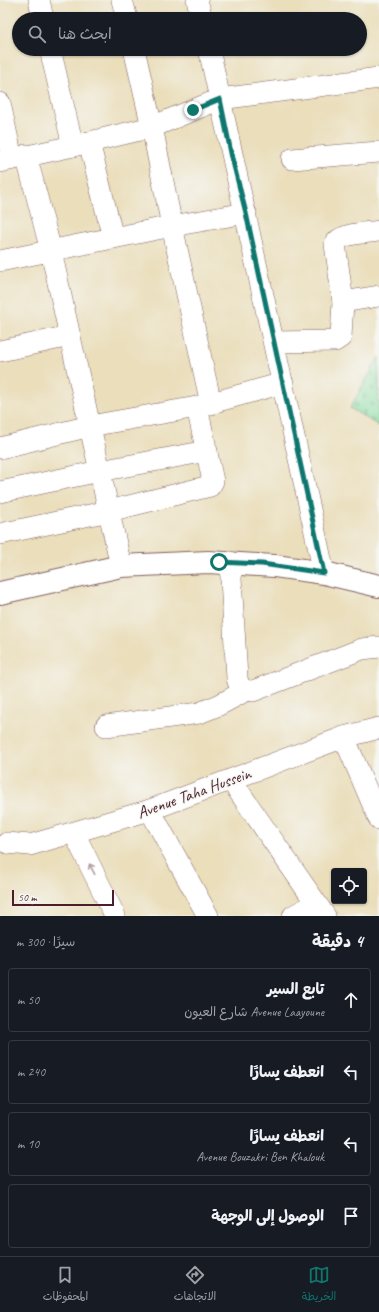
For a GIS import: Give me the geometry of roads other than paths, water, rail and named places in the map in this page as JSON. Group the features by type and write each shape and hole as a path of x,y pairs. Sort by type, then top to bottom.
{"main road":[{"path":"0,593 121,566 192,562 262,564 324,573 379,586"}],"street":[{"path":"39,0 42,12"},
{"path":"122,0 125,12"},
{"path":"52,56 113,238"},
{"path":"0,534 109,511 210,486 213,482 206,451 204,406 172,226 136,56"},
{"path":"211,56 324,573"},
{"path":"13,159 152,127 220,99 379,78"},
{"path":"0,103 13,159 51,251 121,566"},
{"path":"292,158 379,152"},
{"path":"0,261 172,226 246,213"},
{"path":"274,342 334,341 341,337 343,302 335,250 336,241 347,235 379,231"},
{"path":"343,302 379,296"},
{"path":"0,351 70,336"},
{"path":"1,444 90,426 204,406 283,383"},
{"path":"0,492 206,451"},
{"path":"230,562 237,678 239,686 245,691"},
{"path":"106,726 200,713 245,691 253,691 362,649 379,647"},
{"name":"Avenue Taha Hussein","path":"2,842 30,845 74,833 150,810 344,737 379,728"},
{"path":"344,737 379,819"},
{"path":"231,780 320,910 293,916"},
{"path":"150,810 208,916"},
{"path":"74,833 115,916"}]}
